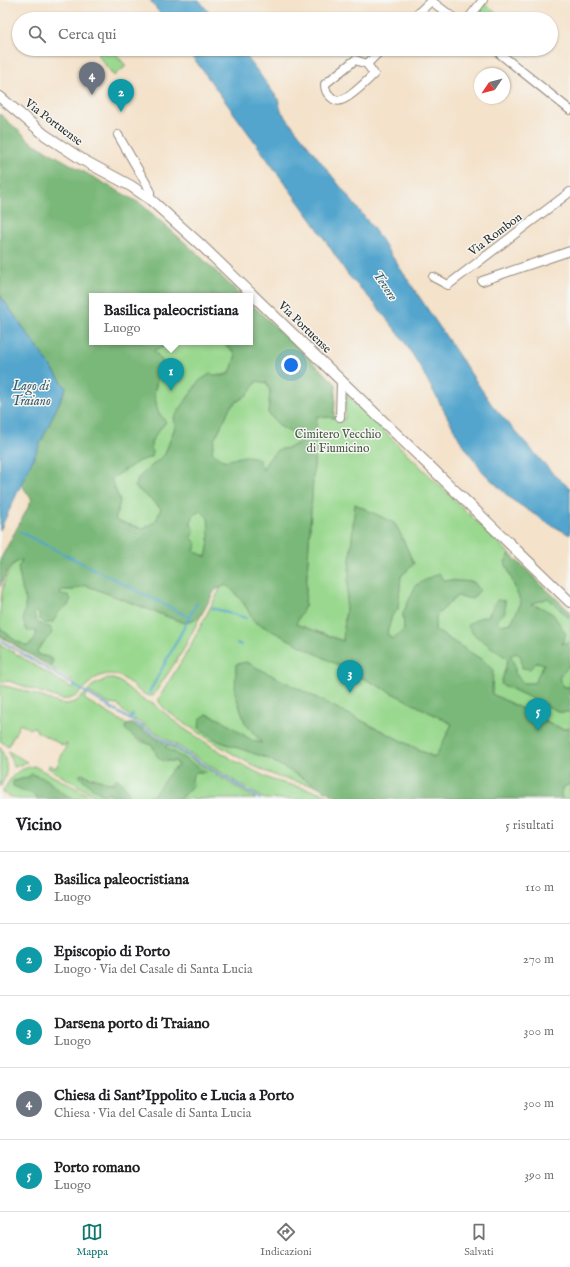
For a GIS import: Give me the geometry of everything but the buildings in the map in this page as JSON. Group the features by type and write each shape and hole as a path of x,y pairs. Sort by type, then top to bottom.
{"street":[{"path":"419,12 431,0 446,12"},
{"path":"474,12 483,0"},
{"path":"366,64 375,56"},
{"path":"503,56 570,110"},
{"path":"355,60 366,64 374,74 347,97 340,101 334,100 326,92 325,84 355,60"},
{"name":"Via Portuense","path":"0,97 45,135 83,160 131,186 150,199 251,293"},
{"path":"118,135 150,190 150,199"},
{"name":"Via Rombon","path":"433,277 448,285 570,192"},
{"path":"482,281 570,251"},
{"name":"Via Portuense","path":"253,295 570,602"},
{"path":"340,417 341,380"}],"green space":[{"path":"484,3 495,12 477,12"},
{"path":"99,56 118,56 126,66 114,76"},
{"path":"0,114 31,142 141,204 239,293 89,293 89,345 170,345 154,351 164,363 158,377 154,393 158,412 166,422 151,442 152,457 139,461 111,479 120,501 115,520 143,529 156,521 161,508 135,487 139,477 165,454 175,427 174,418 199,381 210,374 221,376 229,374 236,354 226,345 253,345 253,306 336,384 334,418 317,416 305,606 296,624 343,641 355,504 394,523 414,564 401,576 398,609 392,616 387,633 392,639 404,630 403,613 416,585 439,573 443,580 474,582 480,590 472,599 457,596 436,616 435,630 484,661 493,670 492,694 562,729 570,728 570,784 562,788 561,795 563,799 340,799 267,758 218,741 199,728 200,719 207,714 221,720 253,741 262,743 245,723 235,692 236,664 246,662 435,758 452,724 253,621 242,602 227,585 215,590 200,617 184,623 85,585 73,590 60,591 61,595 68,595 71,599 68,606 57,614 53,622 45,624 40,620 39,613 36,611 34,614 37,622 50,627 52,633 37,651 39,655 53,660 50,667 0,636 0,628 16,641 27,646 33,642 36,636 36,631 27,631 23,621 26,601 18,566 21,564 22,560 17,561 10,567 0,587 0,560 32,500 21,484 66,388 0,295","holes":["257,381 267,383 270,391 268,413 281,427 300,437 300,443 288,448 277,450 268,460 263,470 258,458 245,456 224,460 217,457 212,452 214,440 231,406 248,394","201,511 208,518 209,542 206,557 194,551 197,544 191,537 195,531 190,523 194,514"]},
{"path":"170,345 226,345 236,354 229,372 222,375 210,374 174,418 175,427 165,454 139,477 135,487 161,508 156,521 143,529 115,520 120,501 111,479 139,461 152,457 151,442 166,422 158,412 154,393 158,377 164,363 154,351"},
{"path":"257,381 267,383 270,391 268,413 281,427 300,437 300,443 288,448 277,450 263,471 245,456 229,461 219,459 212,452 214,440 231,406 248,394"},
{"name":"Cimitero Vecchio di Fiumicino","path":"346,394 510,554 505,562 521,603 511,623 501,625 488,616 479,618 487,644 508,659 501,684 560,712 570,712 570,728 562,729 492,694 484,661 435,630 436,616 457,596 472,599 479,590 474,582 443,580 403,613 404,630 392,640 387,633 392,616 398,609 401,576 414,564 394,523 355,504 343,641 295,624 305,606 317,416 345,419"},
{"path":"201,511 207,517 209,522 209,537 206,557 194,551 191,537 191,523 194,514"},
{"path":"510,554 570,612 570,619 548,598 531,604 553,614 566,634 562,644 570,642 570,664 559,678 563,687 570,687 570,712 560,712 501,684 508,659 473,634 467,625 479,618 488,616 497,600 505,601 505,612 497,621 501,625 511,623 521,603 505,562","holes":["516,653 521,656 522,668 530,669 537,662 544,664 534,683 523,683 515,673 515,666 510,656"]},
{"path":"22,560 18,567 26,601 25,606 36,631 34,640 27,646 16,641 0,628 3,585 9,570 14,564"},
{"path":"85,585 184,623 200,617 182,652 153,696 142,693 122,678 110,674 102,675 96,678 78,694 66,699 58,698 9,681 0,682 0,644 70,687 74,687 75,683 50,667 52,663 48,657 39,655 37,651 46,639 46,627 35,619 34,614 36,611 39,613 58,613 64,607 60,591 73,590"},
{"path":"227,585 242,602 253,621 452,724 436,758 246,663 235,692 245,723 263,744 253,741 221,720 207,714 218,741 267,758 312,783 312,785 278,777 254,766 179,720 165,709 159,702 159,698 187,652 221,587"},
{"path":"548,598 570,619 570,642 562,644 530,605"},
{"path":"516,652 521,656 544,664 534,683 523,683 515,673 515,666 510,656"},
{"path":"570,664 570,687 563,687 559,678"},
{"path":"106,679 119,681 143,700 154,704 183,728 233,760 272,780 319,792 333,799 264,799 134,719 124,712 118,705 109,704 89,692 84,699 128,725 126,726 135,738 153,747 156,754 167,761 176,761 178,766 172,770 153,797 129,798 127,789 117,778 113,783 108,783 81,774 109,793 114,799 100,799 48,768 49,765 56,768 67,744 66,743 64,746 36,731 37,729 32,727 30,729 20,724 8,746 0,741 0,685 26,691 58,703 67,704 75,702 92,686"},
{"path":"133,724 168,745 165,747 206,772 196,772 193,775 193,785 179,799 114,799 109,793 103,795 79,776 81,774 108,783 113,783 117,778 127,789 129,798 153,796 172,770 178,766 176,761 166,761 160,759 152,746 128,732 125,729 126,725"},
{"path":"168,745 256,799 179,799 189,790 192,775 196,772 201,772 165,747"},
{"path":"0,747 5,758 6,772 0,787"},
{"path":"8,751 27,762 15,767 13,766"},
{"path":"34,766 83,792 93,799 73,799 61,792 46,779 26,778 13,781 39,799 17,799 2,793 14,775 22,770"},
{"path":"32,774 46,779 61,792 73,799 39,799 34,795 13,786 13,781 26,778"},
{"path":"570,784 570,799 563,799 561,795 562,788"}],"water":[{"path":"150,0 199,0 208,12 159,12"},
{"name":"Tevere","path":"192,56 246,56 278,99 281,111 373,228 492,405 555,476 570,488 570,535 546,522 511,499 483,472 460,440 419,365 402,338 375,304 348,275 316,226"},
{"name":"Lago di Traiano","path":"0,295 66,388 0,530"}],"waterway":[{"path":"20,532 189,617"},
{"path":"149,693 197,603"},
{"path":"212,608 246,618"},
{"path":"0,640 260,799"},
{"path":"237,643 241,645"},
{"path":"130,719 133,714"}],"place":[{"name":"Chiesa di Sant'Ippolito e Lucia a Porto","path":"92,95"},
{"name":"Episcopio di Porto","path":"121,112"},
{"name":"Basilica paleocristiana","path":"171,391"},
{"name":"Darsena porto di Traiano","path":"350,693"},
{"name":"Porto romano","path":"538,731"}]}
